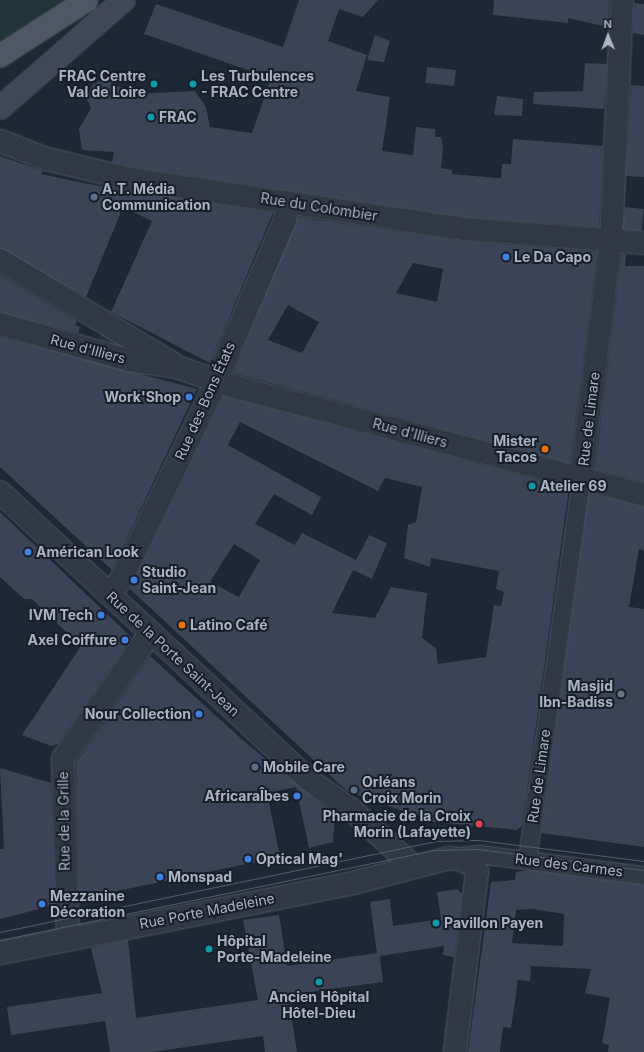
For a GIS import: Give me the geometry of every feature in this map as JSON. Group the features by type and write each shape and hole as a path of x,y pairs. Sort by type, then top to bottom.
{"main road":[{"path":"0,56 87,0"},
{"path":"0,108 124,0"}],"street":[{"name":"Rue de Limare","path":"527,859 582,478 611,241 622,0"},
{"name":"Rue du Colombier","path":"0,141 47,159 130,179 464,229 644,243"},
{"name":"Rue des Bons États","path":"109,594 120,580 215,381 285,220 288,202"},
{"name":"Rue d'Illiers","path":"0,260 177,367 215,381 644,495"},
{"name":"Rue d'Illiers","path":"0,324 128,360 177,367"},
{"name":"Rue de la Porte Saint-Jean","path":"0,492 150,634 309,780 352,810 413,866"},
{"name":"Rue de la Grille","path":"68,939 63,760 150,634"},
{"name":"Rue des Carmes","path":"449,858 493,856 527,859 644,875"},
{"name":"Rue Porte Madeleine","path":"0,953 353,883 413,866 449,858"},
{"path":"449,858 474,865 476,882 455,1052"}],"green space":[{"path":"0,0 72,0 0,45"},
{"path":"103,330 137,352 99,339"}],"building":[{"path":"299,0 378,0 363,17 339,9 328,41 367,55 356,91 390,97 382,151 413,155 416,127 435,129 435,137 441,137 443,147 441,168 452,170 452,174 501,178 502,164 511,164 513,139 603,146 599,227 465,217 132,167 112,162 114,152 82,150 79,129 91,108 86,97 93,84 104,79 134,94 195,91 206,107 210,127 252,133 271,78 144,34 156,4 283,47"},
{"path":"494,0 609,0 608,27 568,18 568,23 493,15"},
{"path":"634,3 644,4 644,35 633,33"},
{"path":"375,35 390,41 384,62 367,60"},
{"path":"585,63 607,64 604,109 533,104 534,92 583,91"},
{"path":"427,67 456,70 454,86 425,83"},
{"path":"631,85 644,86 644,177 626,176"},
{"path":"497,96 523,99 522,116 494,115"},
{"path":"0,156 43,171 41,174 88,184 273,213 210,363 111,312 152,221 123,207 86,297 0,248"},
{"path":"625,207 644,209 642,231 623,229"},
{"path":"298,217 462,241 597,252 570,463 233,373","holes":["413,263 443,269 437,302 396,293","288,305 319,322 302,353 268,340"]},
{"path":"622,254 626,254 625,266 644,266 644,482 595,469"},
{"path":"0,275 77,321 75,325 80,327 78,333 0,312"},
{"path":"0,337 197,389 112,570 0,467"},
{"path":"223,396 569,488 522,826 517,830 434,822 347,791 130,589","holes":["240,422 378,491 385,478 422,487 416,522 408,525 404,558 430,567 431,558 499,571 496,589 504,592 501,606 494,605 486,657 438,664 436,648 422,638 427,593 391,587 375,618 332,613 353,570 372,579 387,543 369,535 356,560 302,533 295,545 255,524 274,494 312,515 321,497 228,445","234,544 260,560 239,597 210,582"]},
{"path":"589,493 644,507 644,551 639,549 629,607 644,609 644,847 541,833"},
{"path":"0,512 132,638 58,744 51,746 22,735 81,646 32,599 24,599 0,577"},
{"path":"150,656 246,743 335,815 333,842 309,848 296,787 267,793 280,857 79,899 76,763"},
{"path":"0,768 51,783 55,905 0,919 0,849 4,849"},
{"path":"529,870 644,885 644,1052 608,1052 609,1045 602,1043 610,998 585,993 591,969 531,966 530,981 518,980 511,1028 503,1027 500,1052 468,1052 491,882 515,880 516,872","holes":["532,909 564,914 563,946 512,943 516,910"]},
{"name":"Ancien Hôpital Hôtel-Dieu","path":"457,889 462,894 454,957 443,955 444,946 380,956 383,982 288,995 297,1052 265,1052 263,1036 152,1052 110,1052 105,1021 11,1035 7,1007 102,993 91,948 128,940 136,1018 258,1000 243,920 279,915 287,966 377,953 370,902 390,899 393,926 441,919 437,892"}],"tram line":[{"path":"0,932 435,841 478,840 644,861"},
{"path":"0,940 436,850 478,849 644,870"}],"place":[{"name":"FRAC Centre Val de Loire","path":"154,84"},
{"name":"Les Turbulences - FRAC Centre","path":"193,84"},
{"name":"FRAC","path":"151,117"},
{"name":"A.T. Média Communication","path":"94,197"},
{"name":"Le Da Capo","path":"506,257"},
{"name":"Work'Shop","path":"189,397"},
{"name":"Mister Tacos","path":"545,449"},
{"name":"Atelier 69","path":"532,486"},
{"name":"Américan Look","path":"28,552"},
{"name":"Studio Saint-Jean","path":"134,580"},
{"name":"IVM Tech","path":"101,615"},
{"name":"Latino Café","path":"182,625"},
{"name":"Axel Coiffure","path":"125,640"},
{"name":"Masjid Ibn-Badiss","path":"621,694"},
{"name":"Nour Collection","path":"199,714"},
{"name":"Mobile Care","path":"255,767"},
{"name":"Orléans Croix Morin","path":"354,790"},
{"name":"AfricaraÎbes","path":"297,796"},
{"name":"Pharmacie de la Croix Morin (Lafayette)","path":"479,824"},
{"name":"Optical Mag'","path":"248,859"},
{"name":"Monspad","path":"160,877"},
{"name":"Mezzanine Décoration","path":"42,904"},
{"name":"Pavillon Payen","path":"436,923"},
{"name":"Hôpital Porte-Madeleine","path":"209,949"},
{"name":"Ancien Hôpital Hôtel-Dieu","path":"319,982"}]}
